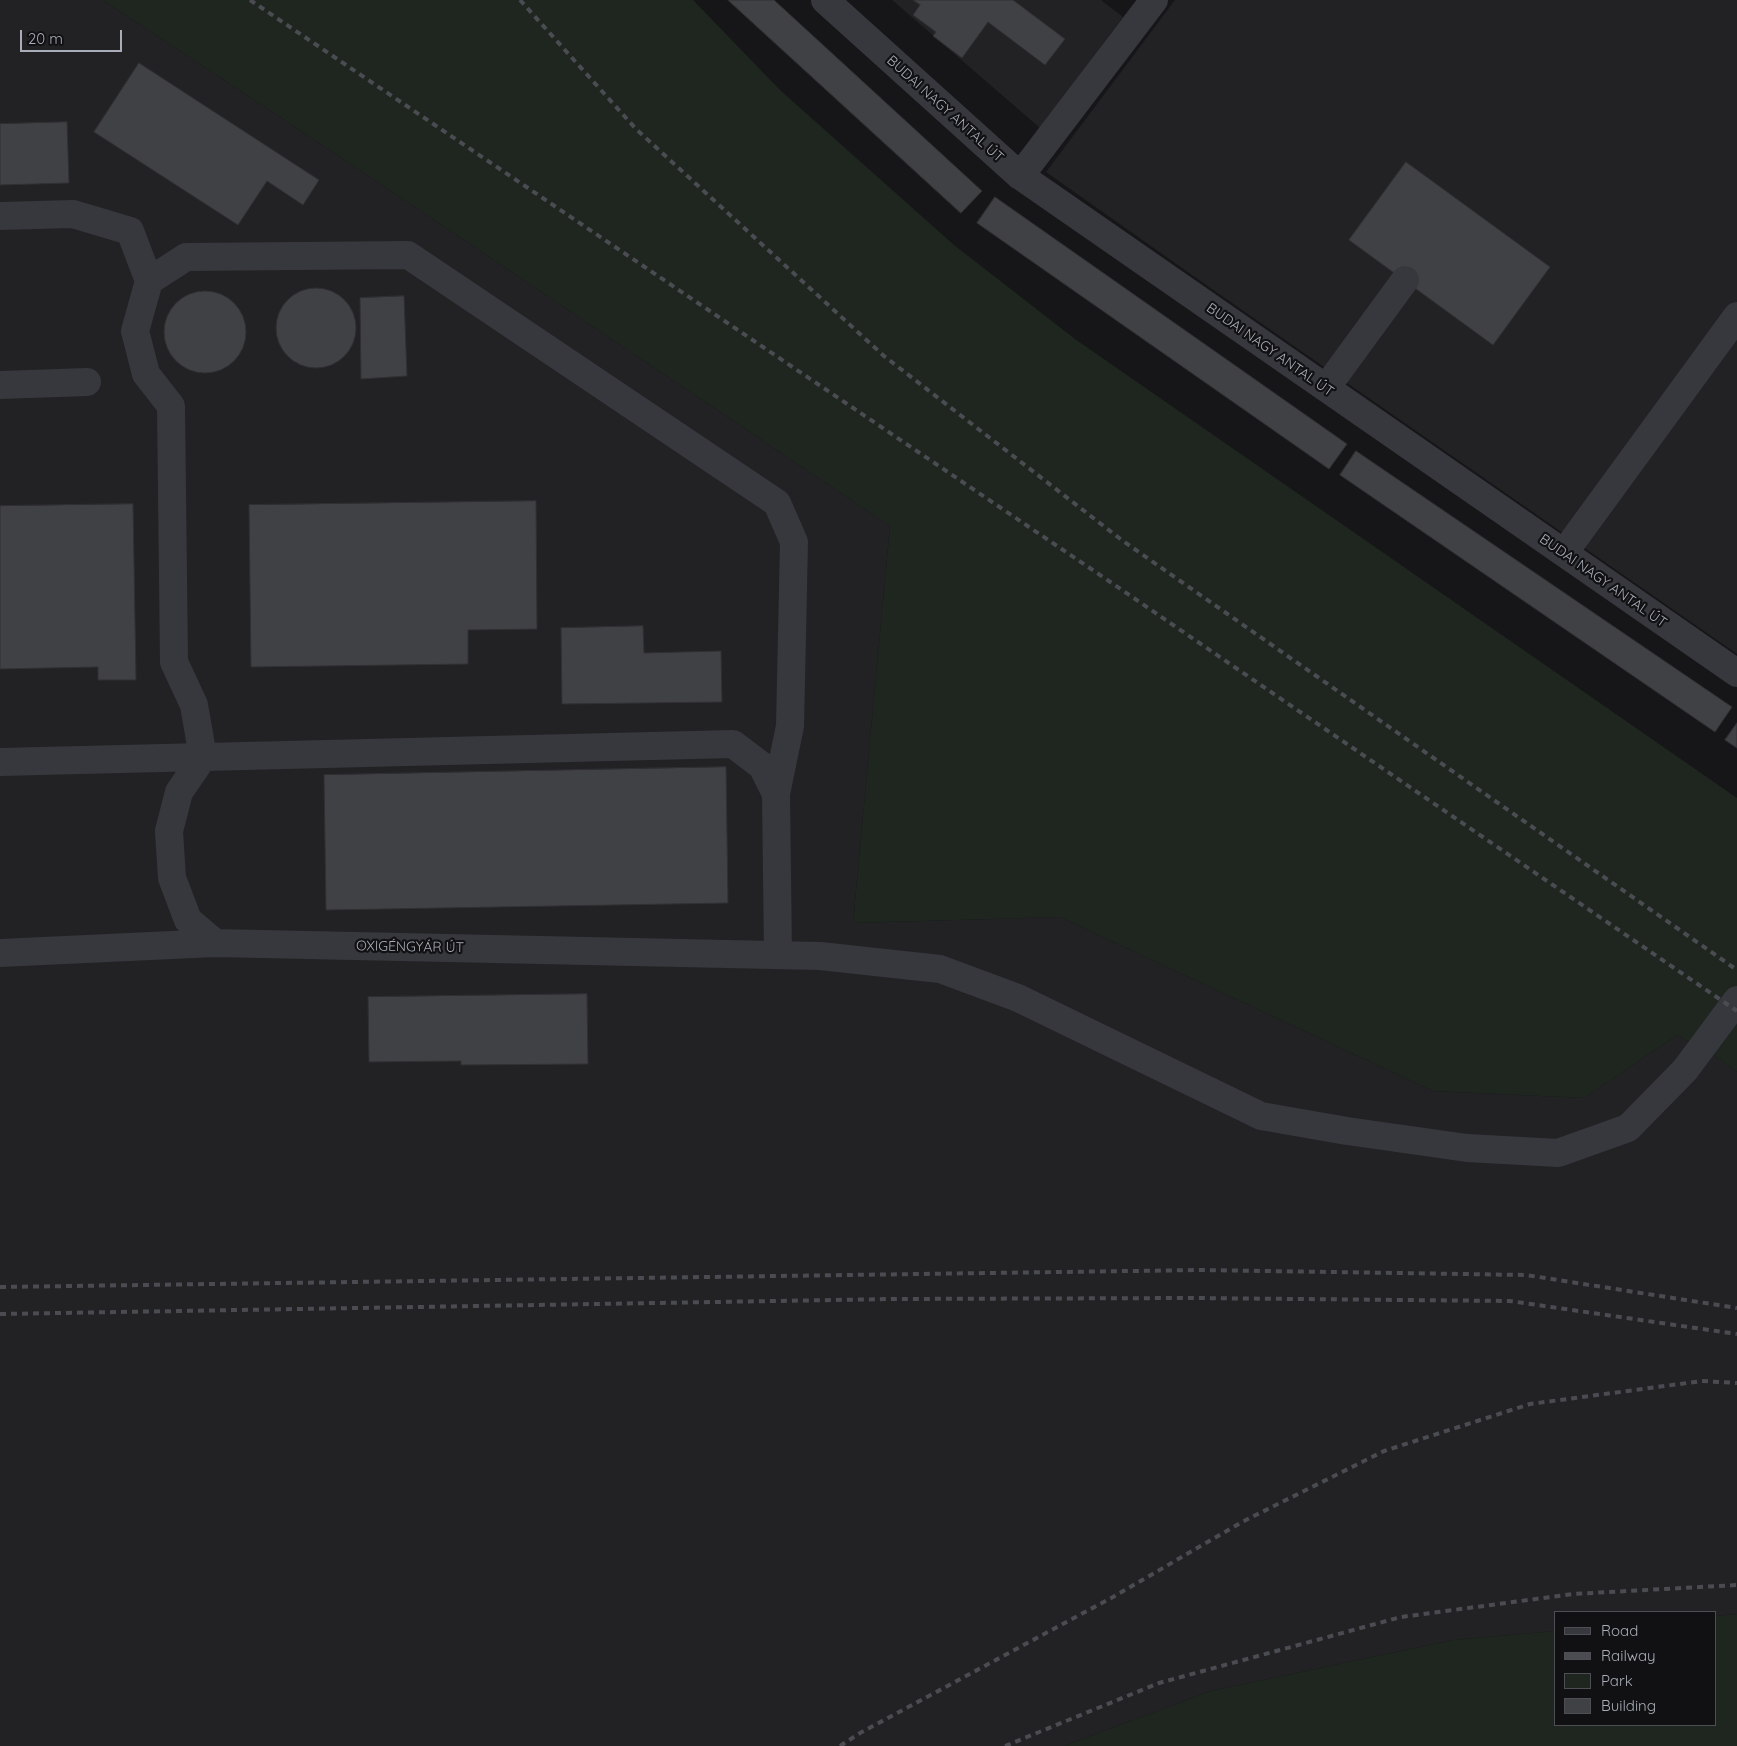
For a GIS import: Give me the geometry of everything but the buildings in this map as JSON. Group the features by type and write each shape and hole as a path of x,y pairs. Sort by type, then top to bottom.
{"street":[{"name":"BUDAI NAGY ANTAL ÚT","path":"824,0 1020,176 1737,673"},
{"path":"1020,176 1154,0"},
{"path":"0,216 73,214 130,231 149,281 135,331 146,374 171,406 174,662 194,705 203,757 179,792 169,831 172,878 188,920 215,943"},
{"path":"149,281 186,257 408,255 777,503 794,542 790,726 776,794 778,956"},
{"path":"1326,388 1405,280"},
{"path":"1564,554 1737,316"},
{"path":"0,385 87,382"},
{"path":"0,762 734,744 762,766 776,794"},
{"name":"OXIGÉNGYÁR ÚT","path":"0,952 215,943 820,956 940,969 1018,998 1261,1116 1347,1131 1467,1148 1558,1153 1628,1128 1685,1070 1737,1000"}],"shaded area":[{"path":"0,0 103,0 890,526 853,923 1060,917 1433,1091 1584,1098 1677,1035 1721,1060 1737,1072 1737,1614 1717,1616 1717,1611 1554,1611 1554,1631 1453,1640 1211,1691 1064,1746 0,1746"},
{"path":"892,0 1101,0 1123,17 1040,128"},
{"path":"1175,0 1737,0 1737,654 1046,172"}],"green space":[{"path":"103,0 693,0 780,90 954,245 1075,339 1737,798 1737,1072 1721,1060 1677,1035 1584,1098 1433,1091 1060,917 853,923 890,526"},
{"path":"1737,1614 1737,1746 1064,1746 1211,1691 1453,1640 1554,1631 1554,1726 1717,1726 1717,1616"}],"railway":[{"path":"250,0 1103,577 1737,1011"},
{"path":"520,0 636,129 884,356 1123,541 1737,970"},
{"path":"0,1287 1201,1270 1526,1275 1737,1308"},
{"path":"0,1314 893,1299 1192,1298 1510,1301 1737,1334"},
{"path":"840,1746 860,1733 1113,1597 1242,1522 1384,1451 1530,1404 1702,1381 1737,1383"},
{"path":"1005,1746 1159,1683 1401,1617 1573,1594 1737,1585"}]}
